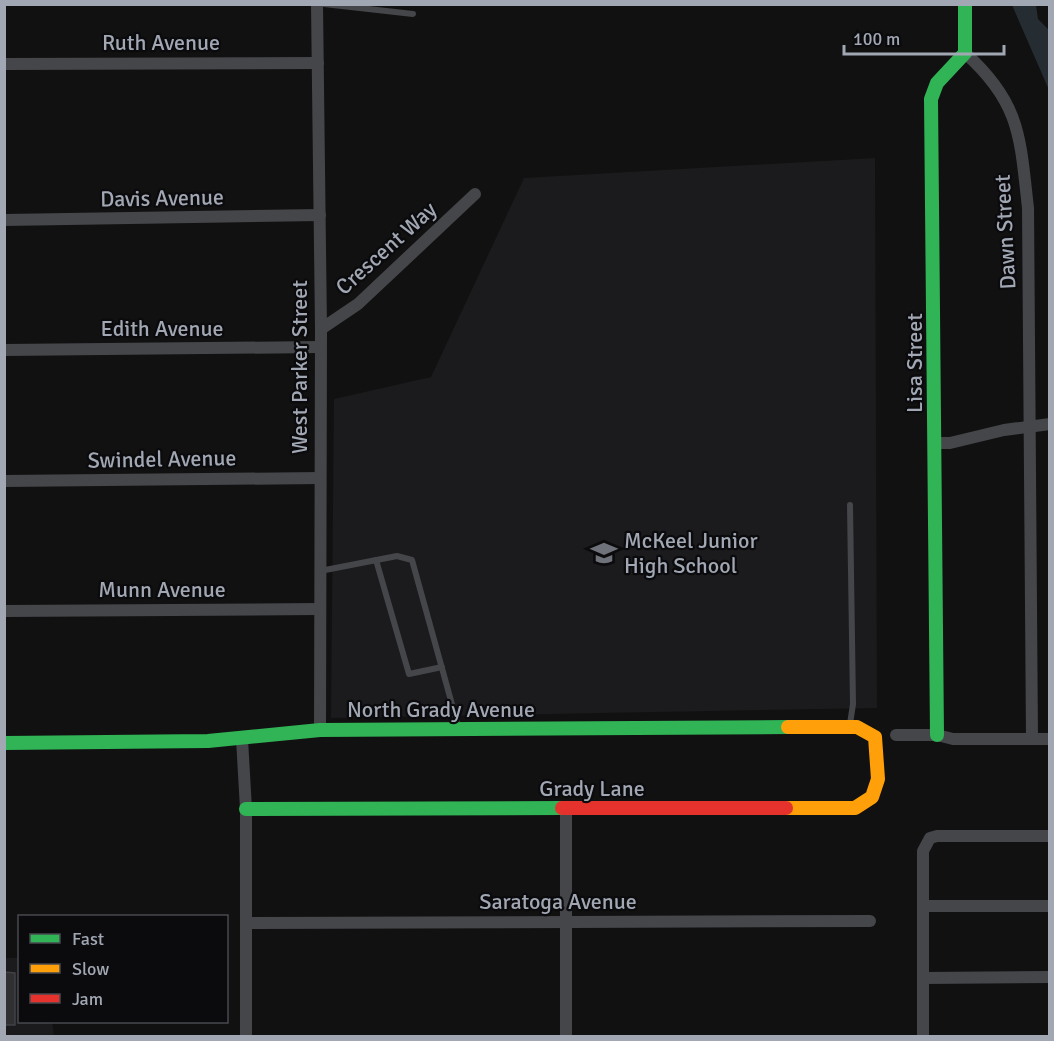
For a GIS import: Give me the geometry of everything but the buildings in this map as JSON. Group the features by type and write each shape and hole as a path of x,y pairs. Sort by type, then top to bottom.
{"street":[{"name":"West Parker Street","path":"317,4 321,328 320,730"},
{"path":"965,4 965,53"},
{"name":"Dawn Street","path":"965,53 999,87 1014,119 1020,147 1030,235 1032,739"},
{"name":"Lisa Street","path":"937,735 931,99 936,83 965,53"},
{"name":"Ruth Avenue","path":"4,64 318,63"},
{"name":"Crescent Way","path":"321,328 358,304 475,194"},
{"name":"Davis Avenue","path":"4,220 320,215"},
{"name":"Edith Avenue","path":"4,350 320,348"},
{"path":"935,443 950,443 1004,430 1050,424"},
{"name":"Swindel Avenue","path":"4,481 320,478"},
{"name":"Munn Avenue","path":"4,611 320,609"},
{"name":"North Grady Avenue","path":"4,743 242,739 320,730 849,727 865,729 875,737"},
{"path":"897,735 937,735 953,739 1050,739"},
{"name":"Grady Lane","path":"246,809 862,806 876,793 879,783 875,737"},
{"path":"242,739 246,809 246,1036"},
{"path":"566,809 566,1036"},
{"path":"923,1036 923,850 927,841 937,836 1050,836"},
{"path":"923,906 1050,906"},
{"name":"Saratoga Avenue","path":"246,923 870,921"},
{"path":"923,978 1050,977"}],"lane":[{"path":"324,4 413,14"},
{"path":"849,727 853,704 850,505"},
{"path":"320,571 397,556 412,560 459,730"},
{"path":"376,560 409,674 442,667"}],"shaded area":[{"path":"1012,5 1036,5 1038,19 1049,30 1049,90"},
{"name":"McKeel Junior High School","path":"875,158 877,708 331,718 334,399 431,377 524,178"},
{"path":"4,958 18,958 18,1023 52,1023 54,1036 5,1036"}],"traffic: fast":[{"path":"937,735 931,99 937,83 965,53 965,4"},
{"path":"4,743 208,741 320,730 788,727"},
{"path":"246,809 562,808"}],"traffic: slow":[{"path":"786,808 855,808 872,797 878,779 875,737 857,727 788,727"}],"traffic: jam":[{"path":"562,808 786,808"}],"place":[{"name":"McKeel Junior High School","path":"604,553"}]}
